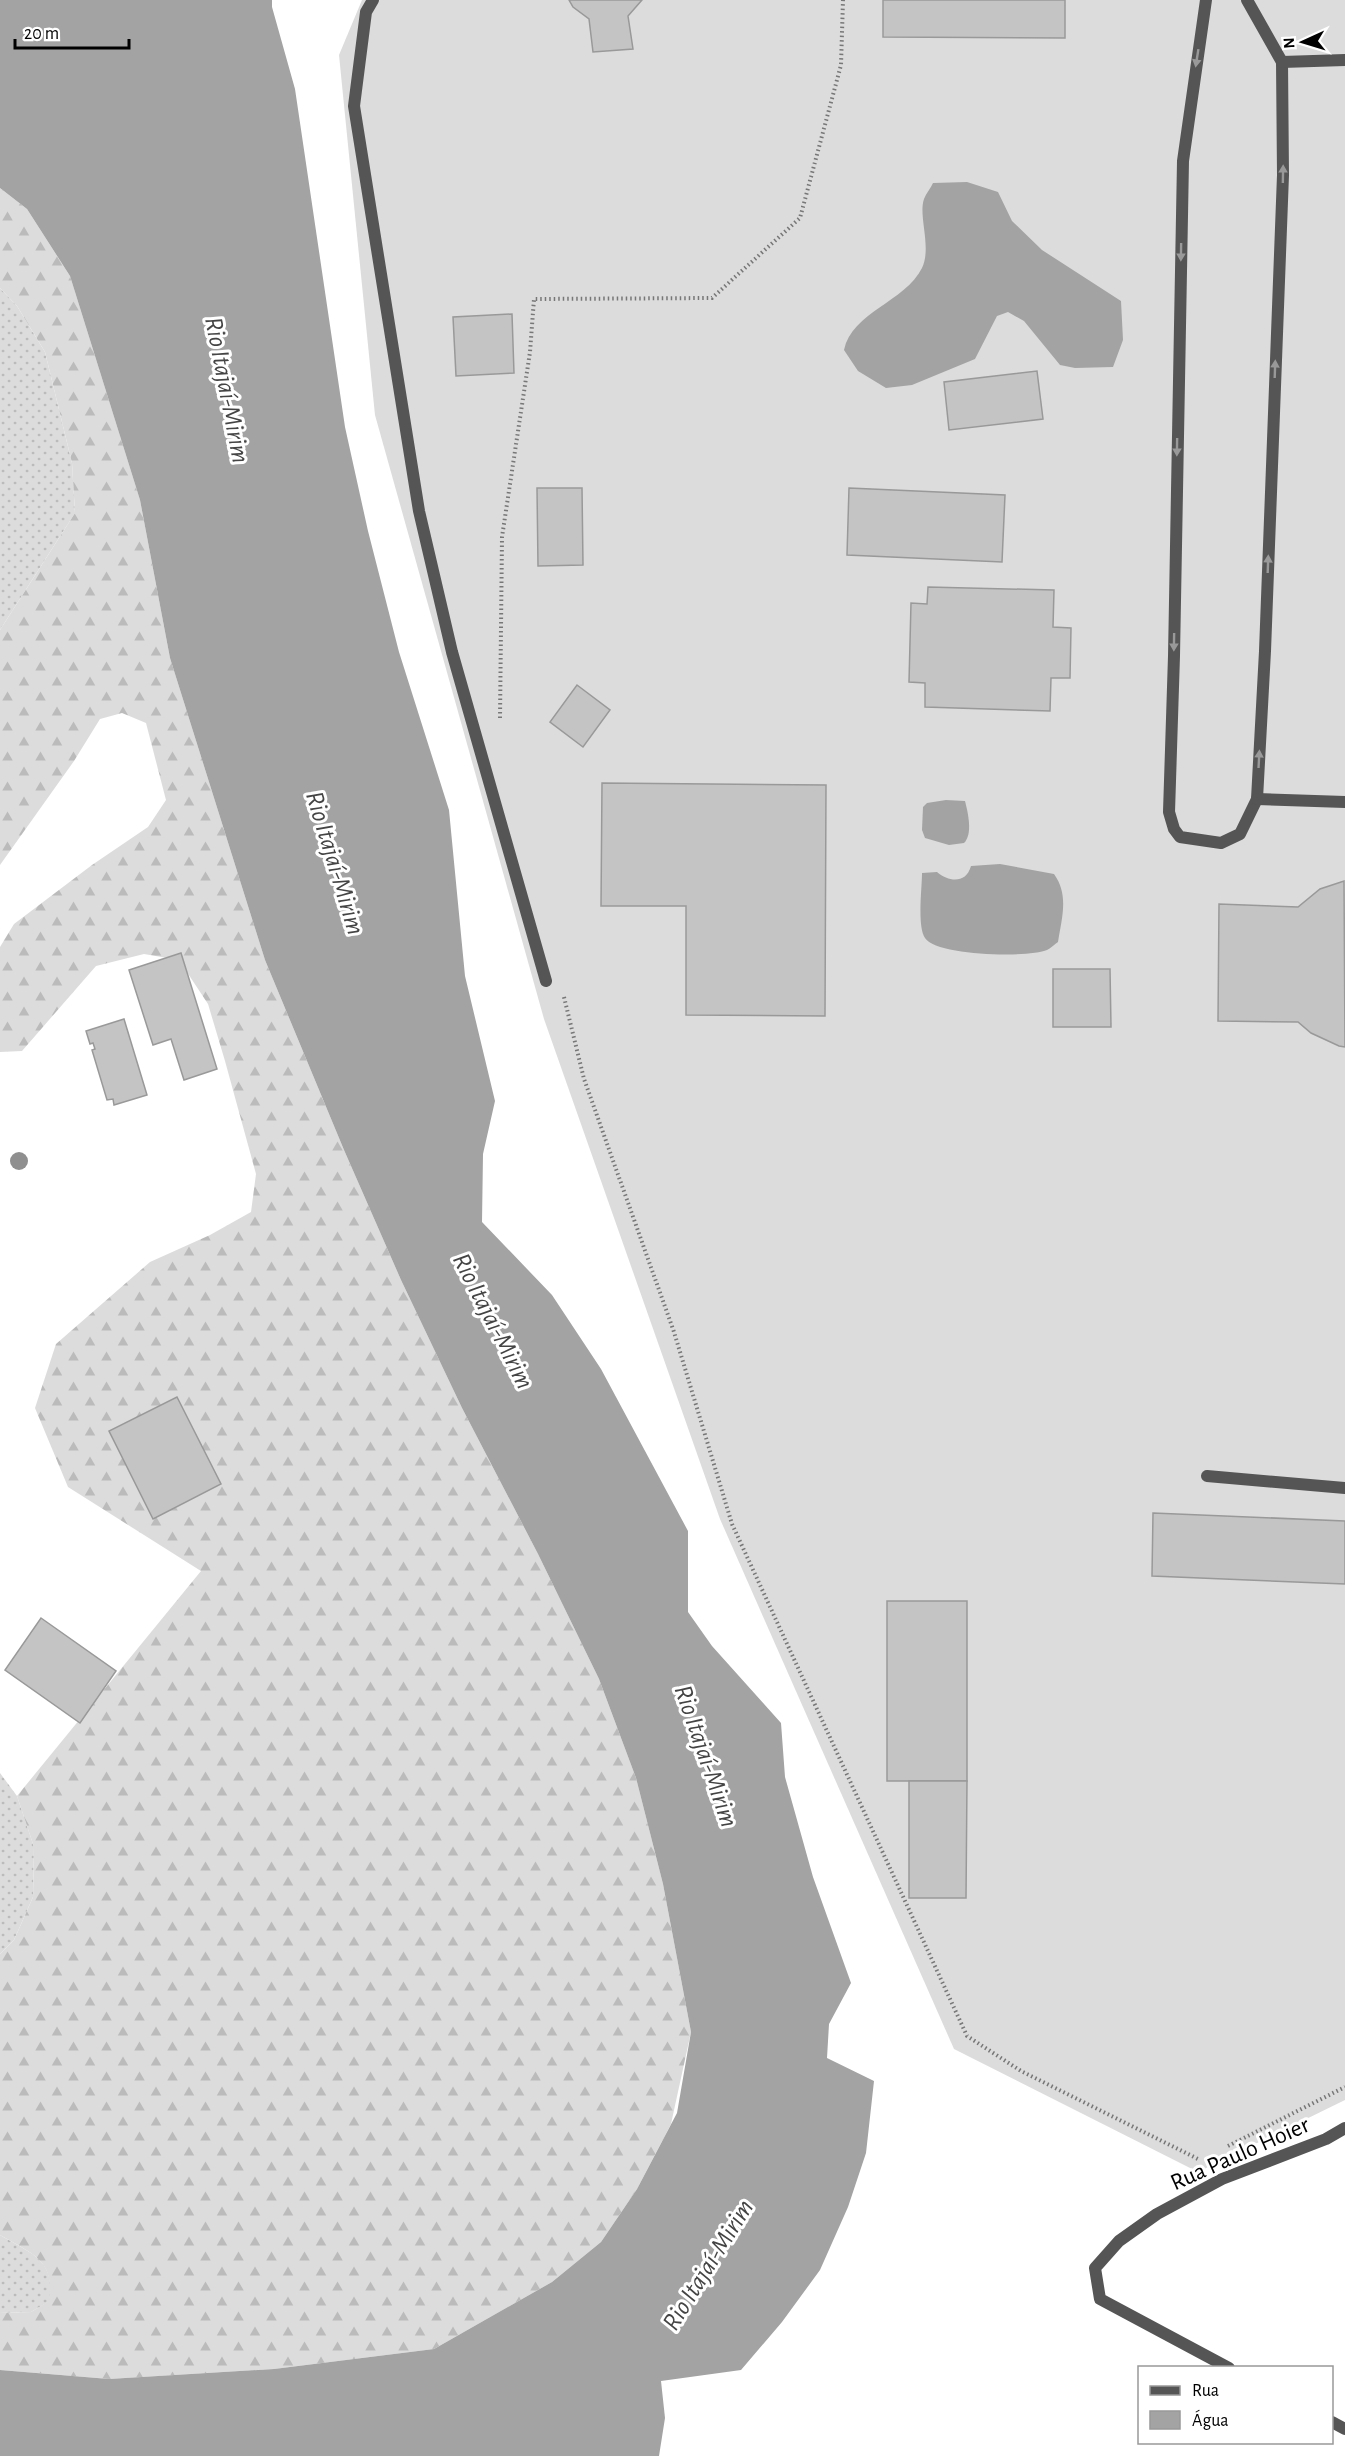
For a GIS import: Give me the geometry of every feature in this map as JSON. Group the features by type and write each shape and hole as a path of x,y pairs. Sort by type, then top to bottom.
{"street":[{"path":"373,0 366,12 354,106 419,511 452,652 546,981"},
{"path":"1206,0 1183,161 1174,644 1168,812 1174,830 1180,837 1221,843 1240,834 1257,799 1265,651 1283,175 1282,62 1247,0"},
{"path":"1282,62 1345,60"},
{"path":"1257,799 1345,802"},
{"path":"1207,1476 1345,1488"},
{"name":"Rua Paulo Hoier","path":"1227,2366 1100,2299 1095,2268 1119,2241 1157,2214 1222,2179 1326,2139 1345,2128"}],"path":[{"path":"499,728 502,537 530,352 534,300 712,298 800,218 841,65 843,0"},
{"path":"562,987 584,1079 674,1332 732,1524 967,2036 1021,2071 1199,2161 1209,2156"},
{"path":"1220,2150 1345,2087"}],"green space":[{"path":"362,0 1345,0 1345,2100 1198,2172 954,2049 720,1519 544,1019 375,415 339,55"},
{"path":"0,188 27,209 70,276 140,500 170,658 265,960 401,1280 462,1408 538,1554 599,1679 636,1778 663,1884 691,2032 671,2124 637,2189 601,2242 552,2282 434,2349 274,2369 109,2379 0,2370 0,2313 31,2312 49,2301 50,2287 45,2267 39,2259 0,2235 0,1954 14,1940 33,1897 34,1847 17,1796 201,1571 68,1487 35,1408 56,1344 150,1262 210,1235 251,1212 256,1174 208,1004 179,960 144,954 96,966 22,1051 0,1052 0,947 14,924 92,865 148,827 166,800 146,723 122,713 100,719 74,761 0,865 0,630 75,513 72,463 45,352 17,306 0,288"},
{"path":"0,288 17,306 45,352 72,463 75,513 0,630"},
{"path":"0,1773 17,1796 34,1847 33,1897 14,1940 0,1954"},
{"path":"0,2235 39,2259 49,2276 50,2301 31,2312 0,2313"}],"water":[{"name":"Rio Itajaí-Mirim","path":"0,0 272,0 295,89 345,427 368,531 399,652 449,810 465,976 495,1101 483,1154 482,1222 552,1295 601,1369 688,1531 688,1612 712,1646 781,1723 785,1777 813,1877 851,1983 829,2024 827,2058 874,2081 866,2153 848,2207 820,2270 782,2322 741,2370 661,2381 665,2418 659,2456 0,2456 0,2370 109,2379 274,2369 434,2349 552,2282 601,2242 637,2189 677,2113 691,2032 663,1884 636,1778 599,1679 538,1554 462,1408 401,1280 265,960 170,658 140,500 70,276 27,209 0,188"},
{"path":"967,182 998,192 1012,221 1042,250 1121,301 1123,340 1113,367 1075,368 1060,365 1024,321 1008,312 997,316 975,359 912,385 886,388 858,371 844,350 849,337 868,316 904,290 922,268 926,251 923,206 926,195 933,183"},
{"path":"946,800 965,801 969,829 964,843 949,845 925,838 922,830 923,807 927,803"},
{"path":"1000,864 1054,874 1062,890 1063,898 1058,942 1047,950 1037,953 983,954 946,949 925,938 921,925 922,873 937,872 947,878 957,880 969,872 971,866"}],"building":[{"path":"569,0 642,0 628,16 633,49 593,52 589,19 573,7"},
{"path":"883,0 1065,0 1065,38 883,37"},
{"path":"512,314 514,373 456,376 453,317"},
{"path":"1037,371 1043,419 949,430 944,382"},
{"path":"537,488 582,488 583,565 538,566"},
{"path":"849,488 1005,495 1002,562 847,555"},
{"path":"928,587 1054,590 1053,627 1071,628 1070,678 1051,678 1050,711 925,707 925,683 909,682 911,603 927,604"},
{"path":"577,685 610,710 583,747 550,722"},
{"path":"602,783 826,785 825,1016 686,1015 686,906 601,906"},
{"path":"1344,881 1345,1047 1311,1033 1298,1022 1218,1021 1219,904 1298,907 1320,889"},
{"path":"181,953 217,1069 184,1080 171,1039 153,1045 129,970"},
{"path":"1053,969 1110,969 1111,1027 1053,1027"},
{"path":"124,1019 147,1095 114,1105 113,1099 107,1100 92,1050 95,1049 93,1043 90,1044 86,1031"},
{"path":"177,1397 221,1484 153,1519 109,1431"},
{"path":"1153,1513 1345,1521 1345,1584 1152,1576"},
{"path":"887,1601 967,1601 967,1781 887,1781"},
{"path":"41,1618 116,1671 80,1723 5,1670"},
{"path":"909,1781 967,1781 966,1898 909,1898"}]}
